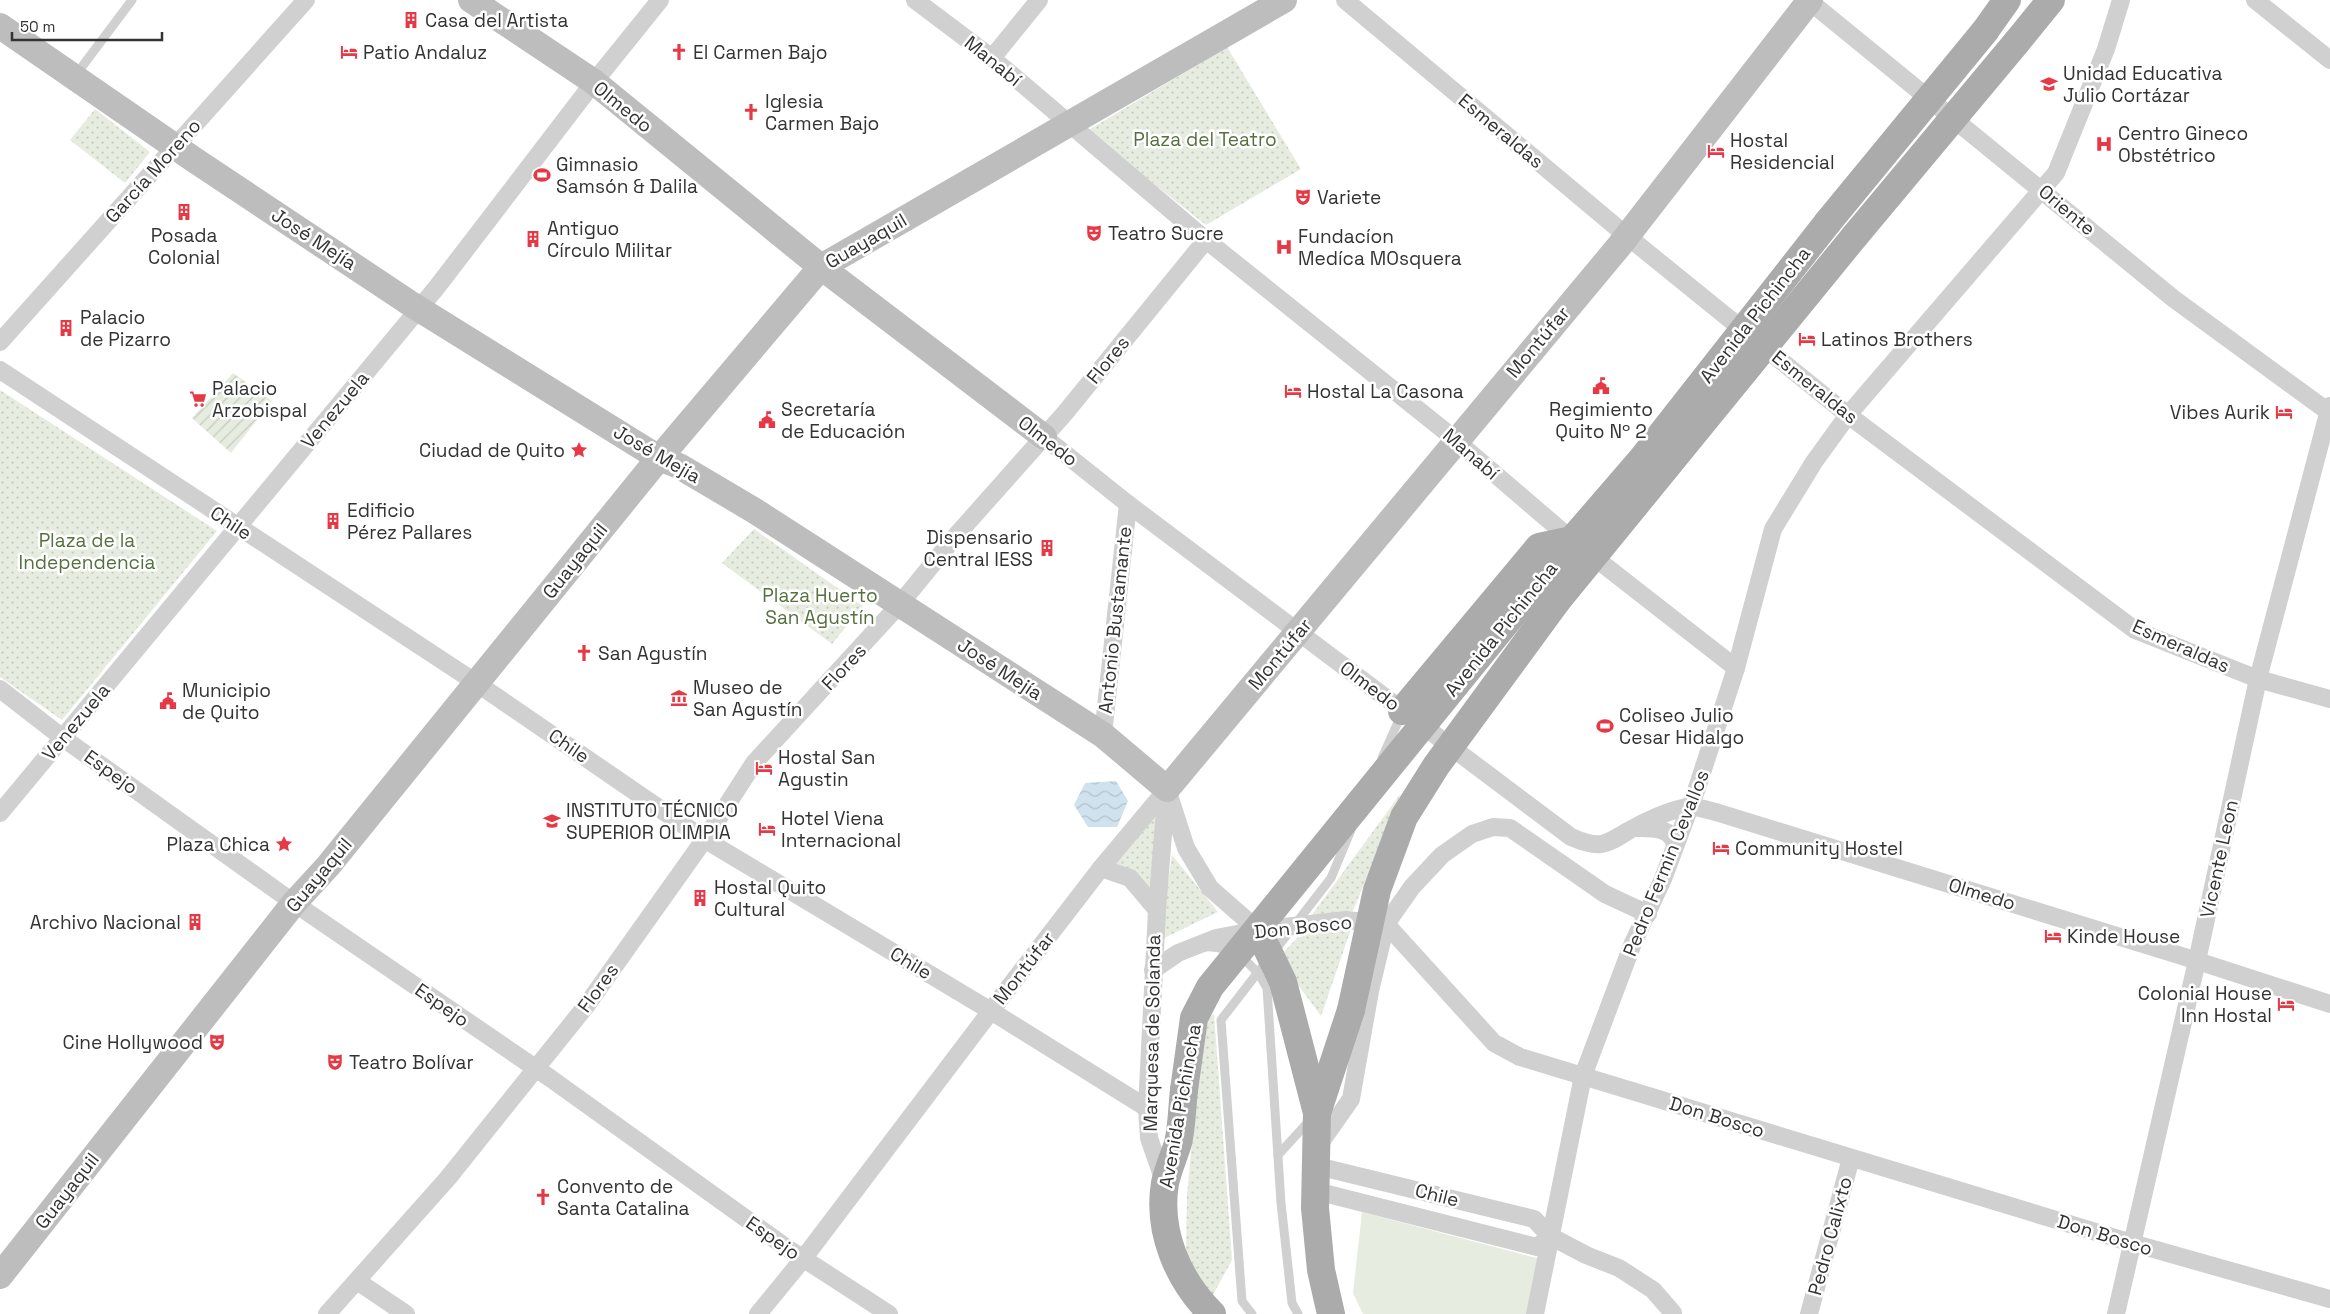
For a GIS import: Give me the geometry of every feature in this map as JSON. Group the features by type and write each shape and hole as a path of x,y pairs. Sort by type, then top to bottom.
{"main road":[{"name":"Avenida Pichincha","path":"1582,549 1642,459 1828,222 1985,31 2008,0"},
{"name":"Avenida Pichincha","path":"1212,1314 1197,1298 1176,1265 1167,1236 1165,1184 1178,1140 1194,1018 1210,987 1546,594 1582,549 1766,348 1854,237 2051,0"},
{"path":"1402,711 1539,547 1582,549"},
{"name":"Avenida Pichincha","path":"1326,1311 1315,1208 1317,1168 1316,1113 1351,1010 1377,890 1404,817 1546,594"},
{"path":"1258,930 1265,964 1284,982 1316,1113"}],"street":[{"name":"García Moreno","path":"0,342 306,0"},
{"name":"Olmedo","path":"471,0 594,82 820,267 1128,504 1571,837 1584,843 1601,845 1612,843 1634,828 1674,811 1690,807 1729,816 2330,1004"},
{"name":"Venezuela","path":"0,813 419,309 594,82 660,0"},
{"name":"Manabí","path":"915,0 992,58 1206,240 1456,440 1582,549 1736,668"},
{"path":"992,58 1039,0"},
{"name":"Guayaquil","path":"0,1276 294,903 328,866 659,458 820,267 1284,0"},
{"name":"Esmeraldas","path":"1345,0 1626,236 1848,415 2135,630 2258,679 2330,699"},
{"name":"Montúfar","path":"758,1314 803,1259 1101,868 1626,236 1809,0"},
{"name":"Oriente","path":"1809,0 2174,299 2330,411"},
{"name":"Pedro Fermin Cevallos","path":"1550,1236 1583,1076 1633,943 1648,914 1690,807 1736,668 1774,529 1814,462 1848,415 2056,173 2106,49 2121,0"},
{"path":"2255,0 2330,60"},
{"name":"José Mejía","path":"0,26 174,147 419,309 659,458 679,466 755,511 1103,735 1167,789"},
{"name":"Flores","path":"327,1314 448,1178 586,1006 704,839 754,763 900,604 953,539 1044,438 1206,240"},
{"name":"Chile","path":"0,370 238,528 476,682 704,839 991,1011 1147,1108"},
{"name":"Vicente Leon","path":"2116,1314 2197,961 2258,679 2330,411"},
{"name":"Antonio Bustamante","path":"1103,735 1128,504"},
{"name":"Espejo","path":"0,688 63,738 294,903 803,1259 889,1314"},
{"path":"1167,789 1186,848 1210,888 1258,930"},
{"name":"Marquesa de Solanda","path":"1165,1184 1149,1138 1147,1108 1152,970 1167,789"},
{"path":"1317,1168 1351,1099 1370,990 1386,924 1412,887 1442,855 1472,834 1493,827 1510,828 1605,894 1648,914"},
{"path":"1634,828 1664,830 1672,835 1675,845"},
{"name":"Marquesa de Solanda","path":"1101,868 1130,878 1156,910"},
{"name":"Don Bosco","path":"1152,970 1178,953 1216,938 1258,930 1354,920 1386,924 1494,1043 1520,1057 2132,1243 2330,1299"},
{"name":"Pedro Calixto","path":"1809,1314 1851,1158"},
{"name":"Chile","path":"1317,1168 1534,1219 1550,1236 1537,1247 1317,1168"},
{"path":"1535,1314 1550,1236 1586,1255 1619,1268 1653,1290 1673,1313"},
{"path":"357,1281 406,1314"}],"lane":[{"path":"73,78 132,0"},
{"path":"1252,1314 1242,1301 1221,1020 1331,878 1402,711"},
{"path":"1191,949 1207,947 1230,950 1265,964"},
{"path":"1265,964 1270,1013 1278,1156 1292,1303 1298,1314"},
{"path":"1278,1156 1316,1113"}],"green space":[{"name":"Plaza del Teatro","path":"1227,47 1301,169 1206,225 1087,131"},
{"path":"95,109 150,152 125,183 70,140"},
{"path":"233,373 272,401 231,453 192,418"},
{"name":"Plaza de la Independencia","path":"0,390 217,531 62,720 0,677"},
{"name":"Plaza Huerto San Agustín","path":"754,529 863,606 832,644 722,563"},
{"path":"1401,793 1353,911 1309,919"},
{"path":"1158,809 1150,893 1134,870 1115,865"},
{"path":"1172,855 1218,912 1160,940"},
{"path":"1351,929 1321,1016 1293,978 1280,956 1297,938 1321,930"},
{"path":"1214,1014 1232,1260 1209,1302 1186,1253 1187,1195 1204,1020"},
{"path":"1362,1212 1544,1260 1529,1314 1363,1314 1353,1293"}],"water":[{"path":"1116,781 1128,801 1117,827 1088,827 1074,805 1085,783"}],"place":[{"name":"Casa del Artista","path":"411,20"},
{"name":"Patio Andaluz","path":"349,52"},
{"name":"El Carmen Bajo","path":"679,52"},
{"name":"Unidad Educativa Julio Cortázar","path":"2049,84"},
{"name":"Iglesia Carmen Bajo","path":"751,112"},
{"name":"Centro Gineco Obstétrico","path":"2104,144"},
{"name":"Hostal Residencial","path":"1716,151"},
{"name":"Gimnasio Samsón & Dalila","path":"542,175"},
{"name":"Variete","path":"1303,197"},
{"name":"Posada Colonial","path":"184,212"},
{"name":"Teatro Sucre","path":"1094,233"},
{"name":"Antiguo Círculo Militar","path":"533,239"},
{"name":"Fundacíon Medíca MOsquera","path":"1284,247"},
{"name":"Palacio de Pizarro","path":"66,328"},
{"name":"Latinos Brothers","path":"1807,339"},
{"name":"Regimiento Quito Nº 2","path":"1601,386"},
{"name":"Hostal La Casona","path":"1293,391"},
{"name":"Palacio Arzobispal","path":"198,399"},
{"name":"Vibes Aurik","path":"2284,412"},
{"name":"Secretaría de Educación","path":"767,420"},
{"name":"Ciudad de Quito","path":"579,450"},
{"name":"Edificio Pérez Pallares","path":"333,521"},
{"name":"Dispensario Central IESS","path":"1047,548"},
{"name":"San Agustín","path":"584,653"},
{"name":"Museo de San Agustín","path":"679,698"},
{"name":"Municipio de Quito","path":"168,701"},
{"name":"Coliseo Julio Cesar Hidalgo","path":"1605,726"},
{"name":"Hostal San Agustin","path":"764,768"},
{"name":"INSTITUTO TÉCNICO SUPERIOR OLIMPIA","path":"552,821"},
{"name":"Hotel Viena Internacional","path":"767,829"},
{"name":"Plaza Chica","path":"284,844"},
{"name":"Community Hostel","path":"1721,848"},
{"name":"Hostal Quito Cultural","path":"700,898"},
{"name":"Archivo Nacional","path":"195,922"},
{"name":"Kinde House","path":"2053,936"},
{"name":"Colonial House Inn Hostal","path":"2286,1004"},
{"name":"Cine Hollywood","path":"217,1042"},
{"name":"Teatro Bolívar","path":"335,1062"},
{"name":"Convento de Santa Catalina","path":"543,1197"}]}
